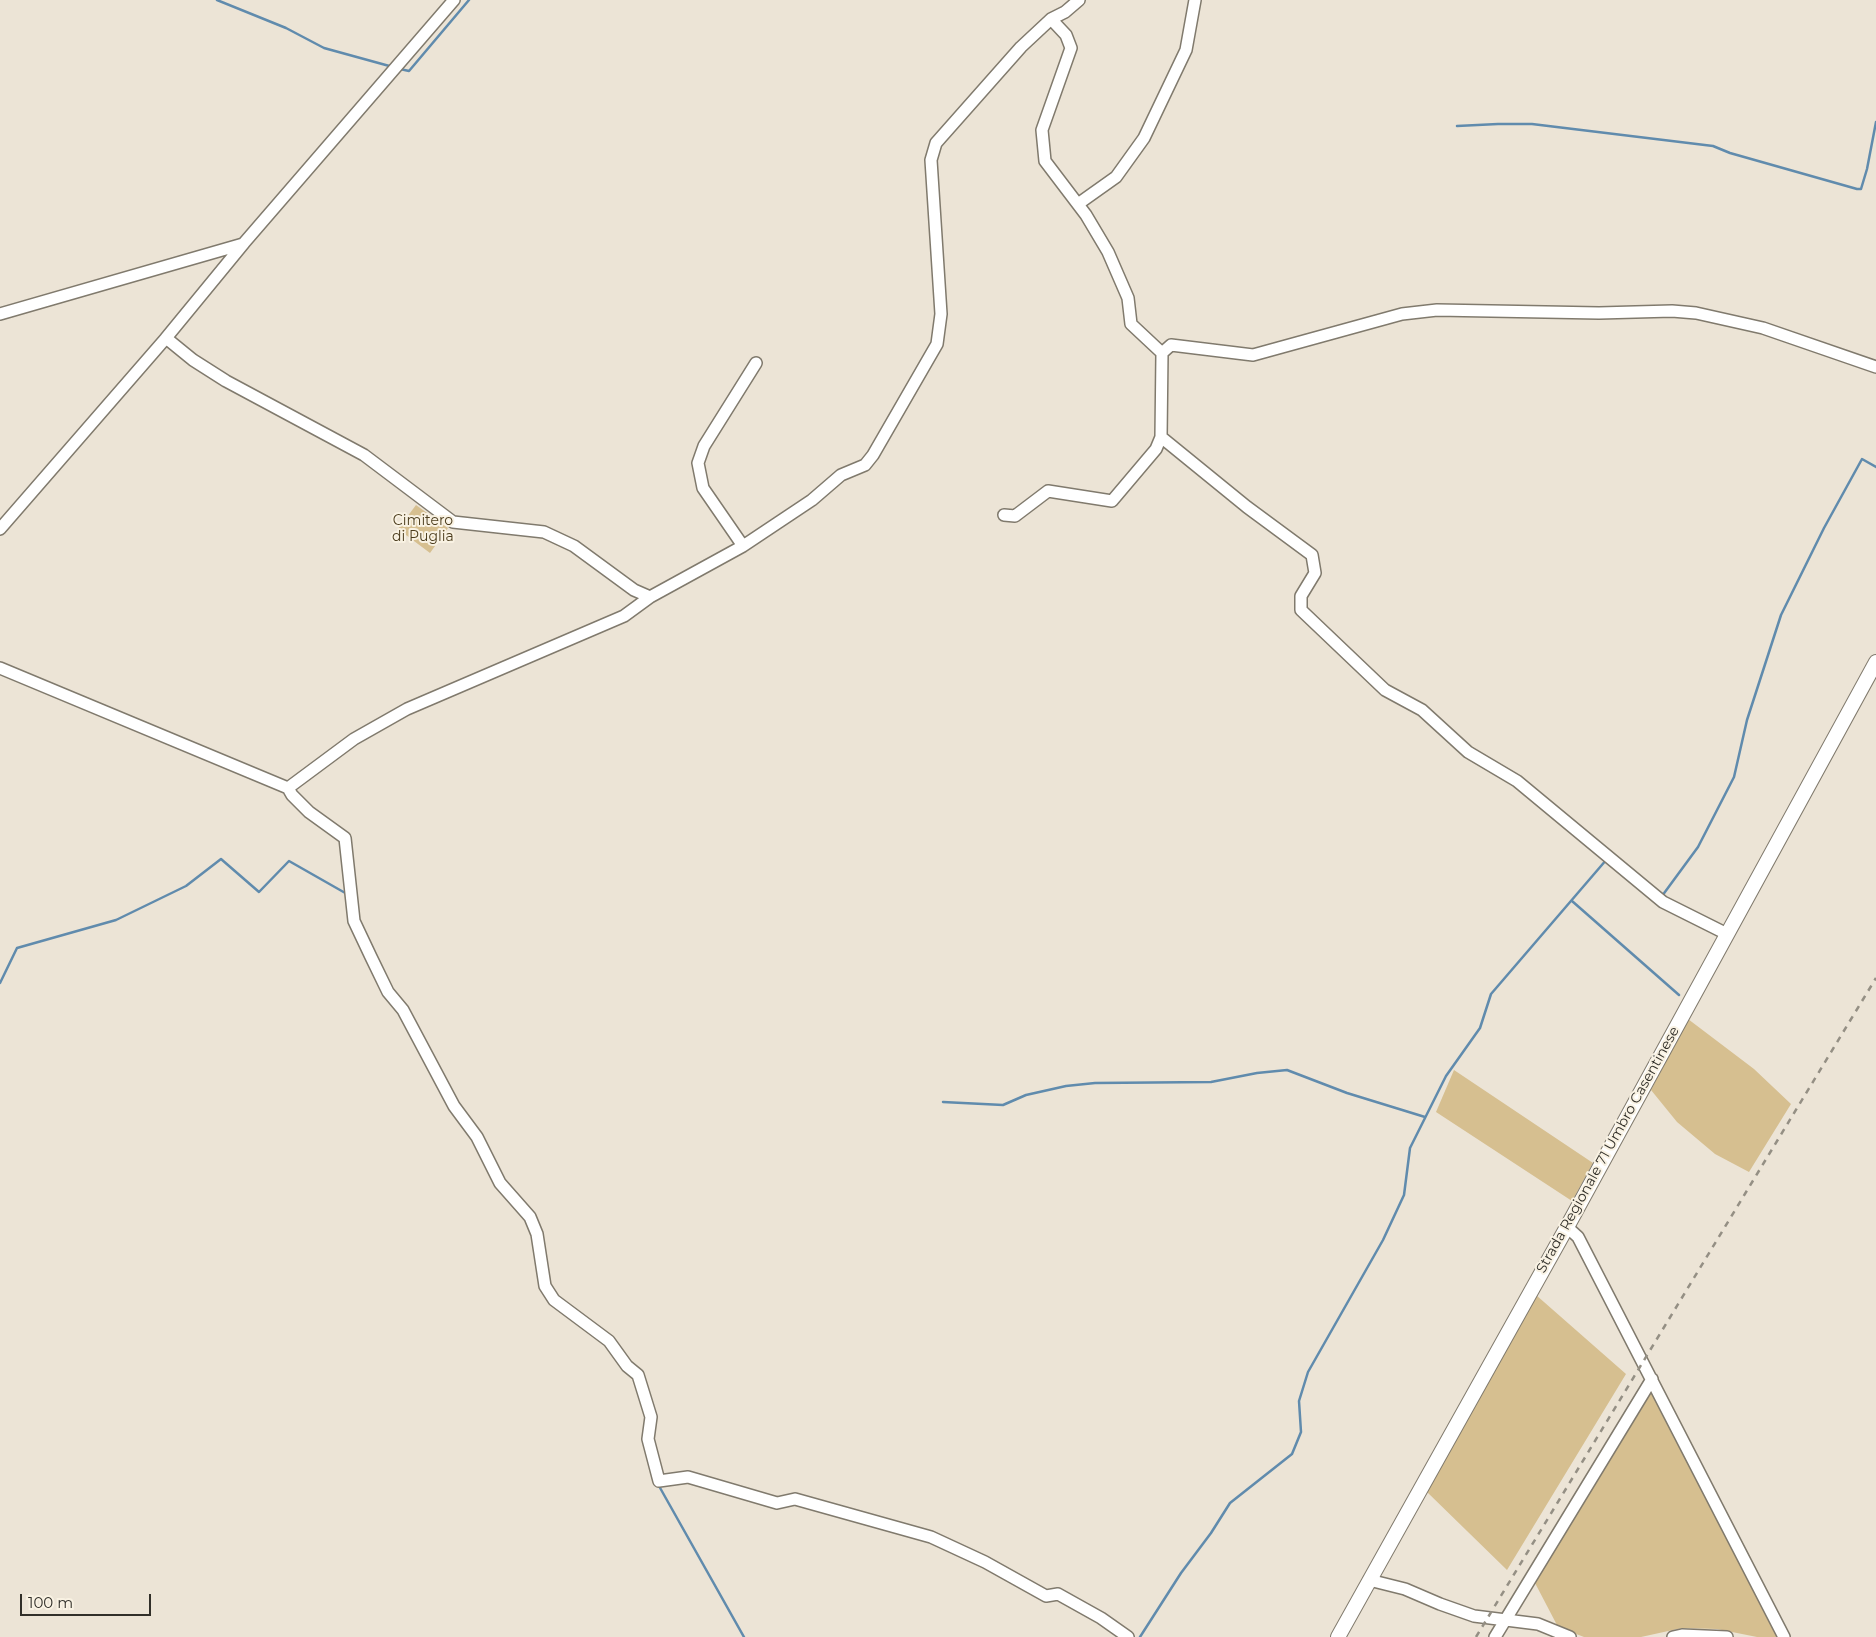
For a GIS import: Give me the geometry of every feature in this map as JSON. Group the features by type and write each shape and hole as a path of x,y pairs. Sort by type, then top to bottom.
{"main road":[{"name":"Strada Regionale 71 Umbro Casentinese","path":"1338,1637 1567,1226 1876,662"}],"street":[{"path":"0,529 166,338 244,244 454,0"},
{"path":"288,788 354,740 407,709 624,616 650,597 743,546 812,500 841,475 865,464 880,444 937,344 941,314 932,160 936,143 1021,47 1051,18 1064,12 1079,0"},
{"path":"1078,204 1116,177 1144,138 1186,50 1195,0"},
{"path":"1004,515 1015,516 1048,491 1112,502 1156,449 1161,437 1162,352 1131,324 1128,298 1108,252 1086,214 1045,160 1042,130 1071,48 1066,35 1051,18"},
{"path":"0,314 244,244"},
{"path":"1162,352 1171,346 1253,355 1402,314 1437,310 1599,313 1672,311 1696,313 1763,328 1876,367"},
{"path":"166,338 193,360 226,381 364,455 454,522 544,532 574,546 634,590 650,597"},
{"path":"743,546 703,488 698,463 704,446 756,363"},
{"path":"1161,437 1247,508 1312,555 1315,573 1300,596 1301,610 1385,690 1422,710 1468,752 1517,781 1663,902 1727,934"},
{"path":"0,668 288,788 292,795 309,812 345,838 354,921 388,992 403,1010 454,1106 477,1137 500,1183 530,1217 537,1234 545,1286 554,1300 609,1341 627,1366 638,1375 651,1417 648,1439 659,1481 688,1477 777,1503 795,1499 931,1537 984,1562 1046,1596 1058,1594 1101,1618 1128,1637"},
{"path":"1567,1226 1578,1238 1784,1637"},
{"path":"1494,1637 1652,1379"},
{"path":"1369,1580 1405,1589 1474,1616 1538,1624 1570,1637"},
{"path":"1672,1637 1682,1635 1726,1637"}],"green space":[{"name":"Cimitero di Puglia","path":"416,505 448,528 430,553 398,529"},
{"path":"1688,1019 1754,1069 1791,1104 1749,1172 1715,1154 1677,1122 1651,1090"},
{"path":"1454,1070 1593,1163 1572,1201 1436,1112"},
{"path":"1536,1295 1626,1374 1507,1570 1427,1492"},
{"path":"1653,1390 1778,1637 1757,1637 1717,1629 1682,1628 1641,1637 1584,1637 1558,1627 1535,1583"}],"waterway":[{"path":"217,0 286,28 324,48 393,67"},
{"path":"400,69 409,71 469,0"},
{"path":"1457,126 1532,124 1713,146 1730,153 1861,189 1876,122"},
{"path":"1662,896 1698,847 1734,777 1747,720 1781,615 1824,528 1862,459 1876,467"},
{"path":"0,983 17,948 116,920 186,886 221,859 259,892 289,861 347,894"},
{"path":"1140,1637 1181,1573 1211,1533 1230,1503 1292,1454 1301,1432 1299,1401 1308,1372 1383,1240 1404,1195 1410,1148 1446,1076 1480,1028 1491,994 1607,859"},
{"path":"1572,901 1679,995"},
{"path":"943,1102 1003,1105 1026,1095 1066,1086 1095,1083 1211,1082 1257,1073 1287,1070 1347,1093 1425,1117"},
{"path":"659,1486 744,1637"}],"railway":[{"path":"1476,1637 1876,978"}]}
